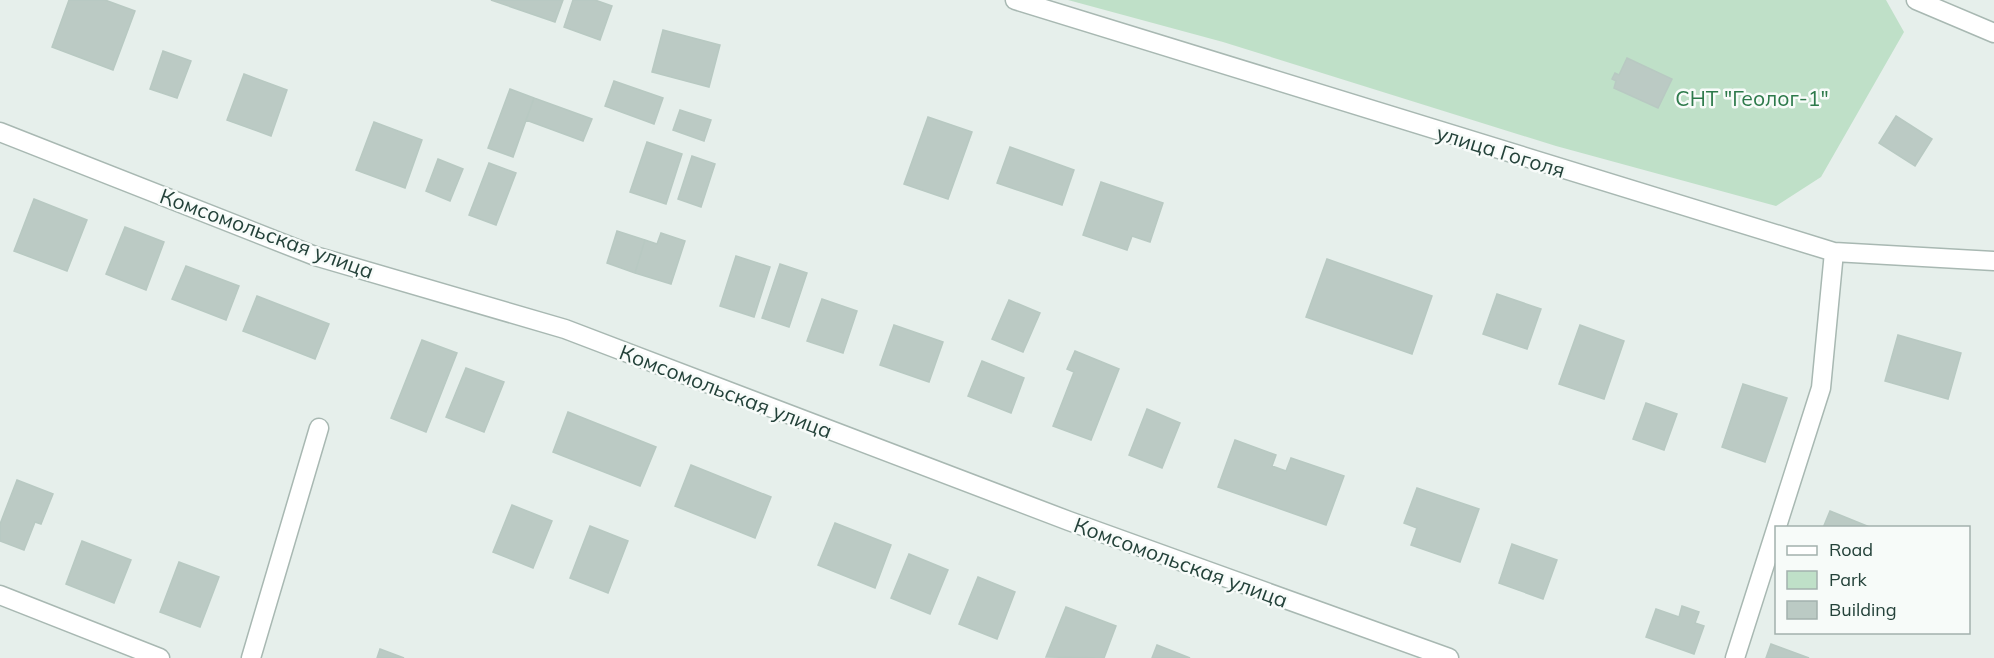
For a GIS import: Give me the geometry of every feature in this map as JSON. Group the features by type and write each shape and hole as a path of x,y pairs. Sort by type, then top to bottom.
{"street":[{"name":"улица Гоголя","path":"1016,0 1834,252 1994,261"},
{"path":"1916,0 1994,33"},
{"name":"Комсомольская улица","path":"0,132 315,256 565,329 1069,521 1449,658"},
{"path":"1777,526 1821,388 1834,252"},
{"path":"251,658 320,428"},
{"path":"1735,658 1775,532"},
{"path":"0,595 160,658"}],"green space":[{"name":"СНТ \"Геолог-1\"","path":"1068,0 1886,0 1904,32 1821,177 1776,206 1556,146 1223,42"}],"building":[{"path":"69,0 105,0 135,11 113,70 52,47"},
{"path":"491,0 563,0 555,22"},
{"path":"573,0 595,0 612,6 600,40 564,27"},
{"path":"663,30 720,45 709,87 652,72"},
{"path":"163,51 191,61 177,98 150,89"},
{"path":"1627,58 1672,79 1658,108 1614,88 1616,81 1612,79 1615,73 1619,75"},
{"path":"244,74 287,90 271,136 227,120"},
{"path":"614,81 663,98 654,124 605,106"},
{"path":"510,89 534,98 513,157 488,148"},
{"path":"534,98 592,119 583,141 526,120"},
{"path":"680,110 711,120 704,141 673,130"},
{"path":"1896,116 1932,139 1915,166 1879,143"},
{"path":"928,117 972,132 948,199 904,184"},
{"path":"374,122 422,140 405,188 356,170"},
{"path":"647,142 682,154 666,204 630,192"},
{"path":"1010,147 1074,170 1062,205 997,183"},
{"path":"692,156 715,164 701,207 678,199"},
{"path":"438,159 463,169 450,201 426,191"},
{"path":"489,163 516,173 496,225 469,215"},
{"path":"1101,182 1163,203 1150,242 1132,236 1127,250 1083,235"},
{"path":"34,199 87,220 67,271 14,251"},
{"path":"125,227 164,242 146,290 106,274"},
{"path":"617,231 645,240 635,273 607,263"},
{"path":"661,233 685,241 671,284 635,273 645,240 657,244"},
{"path":"736,256 770,267 754,317 720,306"},
{"path":"1327,259 1432,296 1412,354 1306,317"},
{"path":"780,264 807,273 789,327 762,318"},
{"path":"186,266 239,286 226,320 172,299"},
{"path":"1497,294 1541,309 1527,349 1483,334"},
{"path":"257,296 329,324 315,359 243,331"},
{"path":"822,299 857,311 843,353 807,341"},
{"path":"1009,300 1040,313 1023,352 992,339"},
{"path":"894,325 943,342 929,382 880,365"},
{"path":"1580,325 1624,341 1604,399 1559,384"},
{"path":"1898,335 1961,353 1948,399 1885,381"},
{"path":"422,340 457,353 426,432 391,418"},
{"path":"1075,351 1119,369 1091,440 1053,426 1074,372 1067,369"},
{"path":"982,361 1024,378 1011,413 968,396"},
{"path":"466,368 504,382 484,432 446,417"},
{"path":"1743,384 1787,398 1765,462 1722,447"},
{"path":"1646,403 1677,414 1664,450 1633,439"},
{"path":"1147,409 1180,423 1162,468 1129,455"},
{"path":"568,412 656,447 640,486 553,452"},
{"path":"1235,440 1276,455 1272,466 1286,471 1291,458 1344,476 1326,525 1218,487"},
{"path":"691,465 771,497 755,538 675,506"},
{"path":"17,480 53,494 41,524 35,522 24,550 0,541 0,524"},
{"path":"1417,488 1479,509 1460,562 1411,545 1417,528 1404,523"},
{"path":"512,505 552,521 533,568 493,552"},
{"path":"1830,511 1867,526 1824,526"},
{"path":"835,523 891,545 875,588 818,565"},
{"path":"590,526 628,541 608,593 570,578"},
{"path":"82,541 131,560 114,603 66,584"},
{"path":"1512,544 1557,560 1543,599 1499,583"},
{"path":"909,554 948,570 930,614 891,598"},
{"path":"179,562 219,577 200,627 160,612"},
{"path":"978,577 1015,592 997,639 959,624"},
{"path":"1682,606 1699,612 1695,623 1704,626 1694,654 1646,637 1656,609 1679,617"},
{"path":"1066,607 1116,626 1104,658 1046,657"},
{"path":"1771,644 1809,658 1766,658"},
{"path":"1157,645 1190,658 1152,658"},
{"path":"380,649 404,658 377,658"}]}
